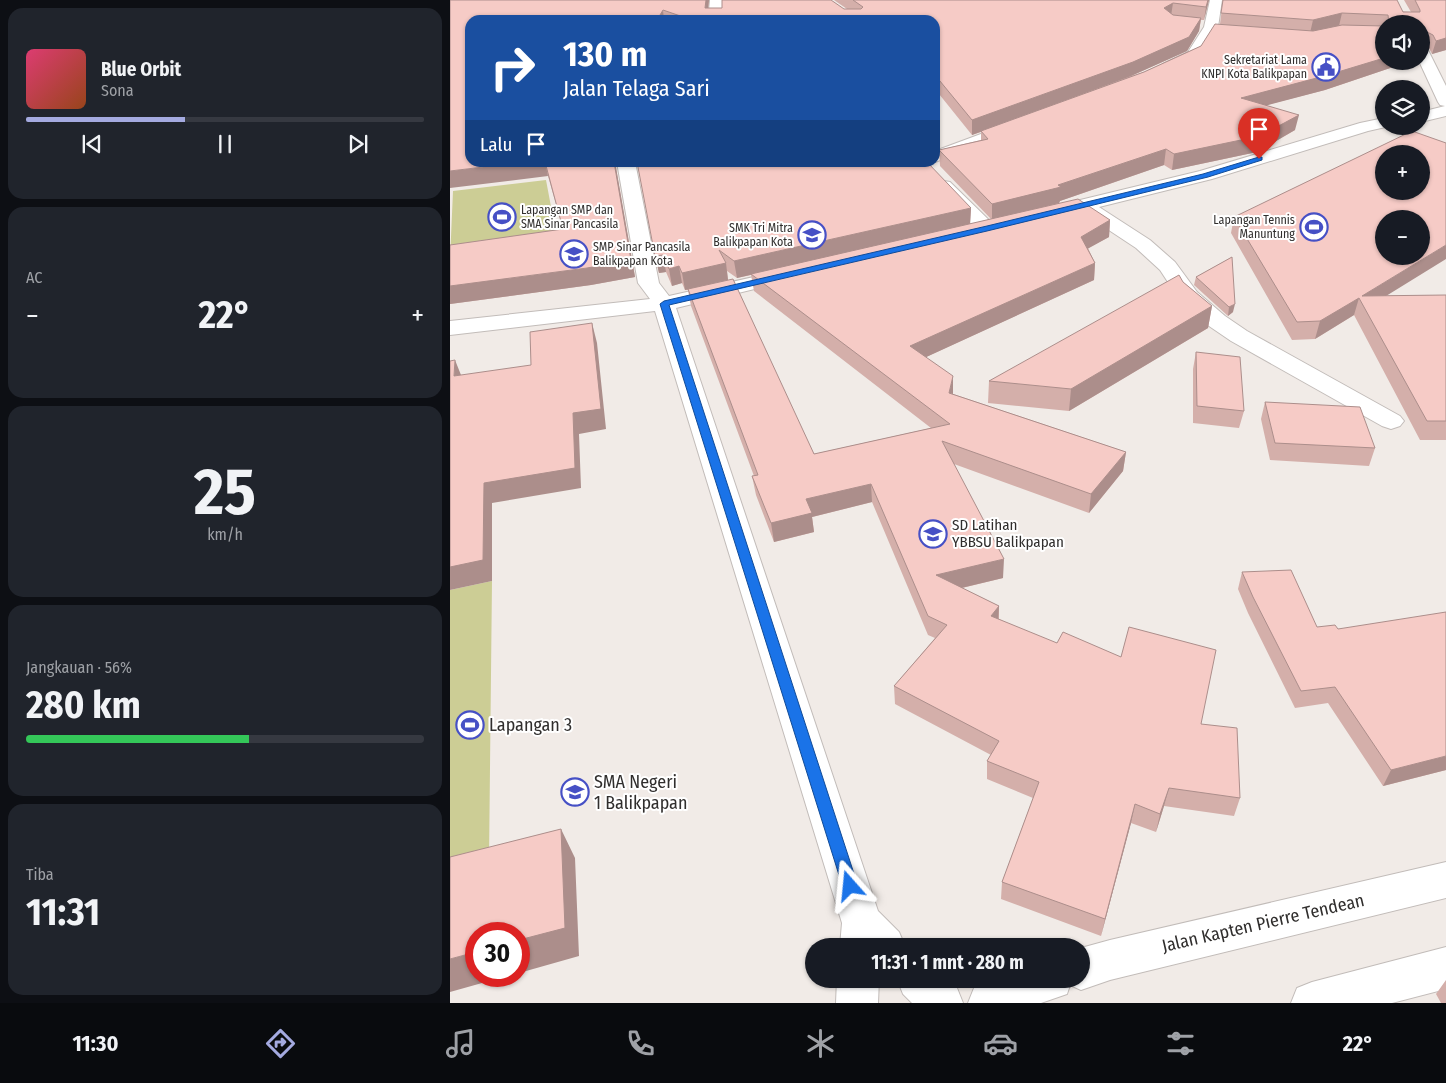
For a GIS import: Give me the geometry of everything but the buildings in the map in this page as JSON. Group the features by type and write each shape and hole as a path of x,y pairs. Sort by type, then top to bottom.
{"street":[{"path":"715,15 716,0"},
{"path":"1153,74 1193,56 1216,0"},
{"path":"1204,28 1226,33"},
{"path":"1430,69 1446,102"},
{"path":"1430,114 1446,110"},
{"path":"940,155 1034,119"},
{"path":"959,236 1206,175 1375,124"},
{"path":"627,167 649,284 664,304 869,938"},
{"path":"930,167 1006,224"},
{"path":"1083,205 1143,244 1168,266 1190,297 1217,321 1239,336 1391,421"},
{"path":"450,328 664,304 807,271"},
{"name":"Jalan Kapten Pierre Tendean","path":"1090,966 1446,880"},
{"path":"1312,1003 1446,968"},
{"path":"857,1003 858,988"},
{"path":"927,988 942,1003"},
{"path":"988,1003 1023,988"}],"green space":[{"name":"Lapangan SMP dan SMA Sinar Pancasila","path":"546,180 558,244 450,260 453,191"},
{"name":"Lapangan 3","path":"492,581 489,861 450,871 450,590"}],"place":[{"name":"Sekretariat Lama KNPI Kota Balikpapan","path":"1326,67"},
{"name":"Lapangan SMP dan SMA Sinar Pancasila","path":"502,217"},
{"name":"Lapangan Tennis Manuntung","path":"1314,227"},
{"name":"SMK Tri Mitra Balikpapan Kota","path":"812,235"},
{"name":"SMP Sinar Pancasila Balikpapan Kota","path":"574,254"},
{"name":"SD Latihan YBBSU Balikpapan","path":"933,534"},
{"name":"Lapangan 3","path":"470,725"},
{"name":"SMA Negeri 1 Balikpapan","path":"575,792"}],"route":[{"path":"850,886 664,304 987,229 1206,175 1259,159"}]}
